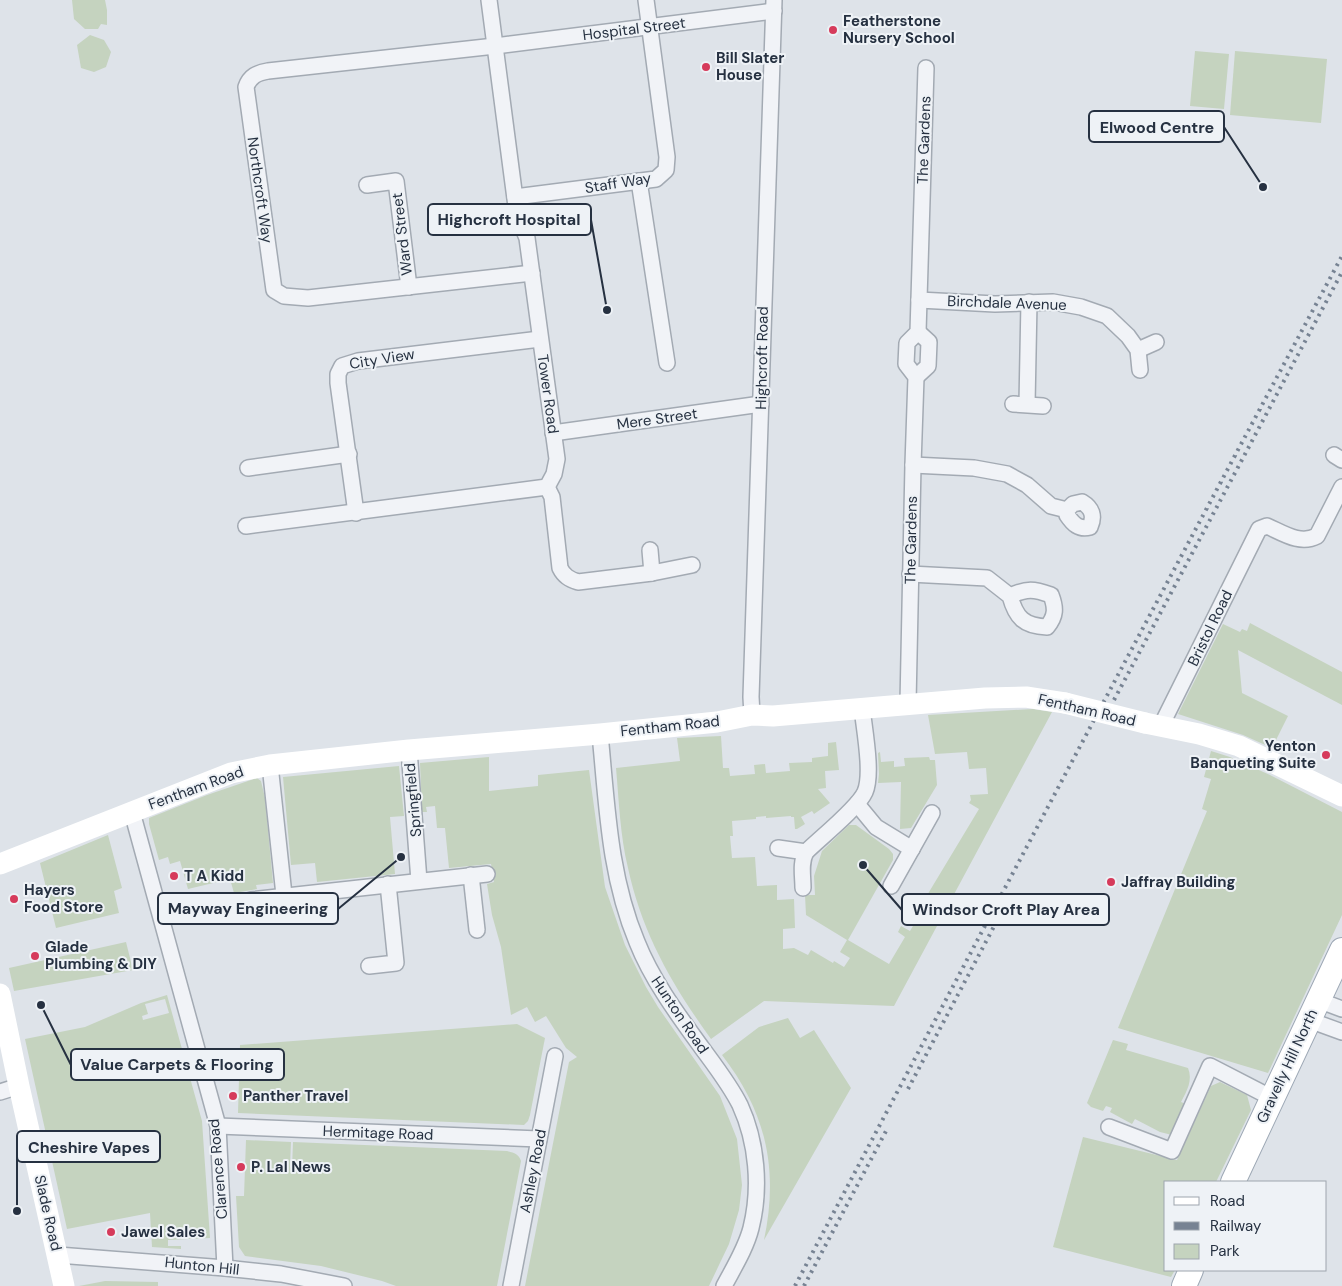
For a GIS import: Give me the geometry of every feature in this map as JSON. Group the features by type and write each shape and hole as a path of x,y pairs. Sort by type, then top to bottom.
{"main road":[{"name":"Gravelly Hill North","path":"1233,1181 1342,950"},
{"path":"1184,1286 1191,1271"}],"street":[{"name":"Tower Road","path":"489,0 517,214 527,238 557,459 554,474 547,487"},
{"path":"646,0 650,28"},
{"name":"Hospital Street","path":"495,46 650,28 774,6"},
{"name":"Highcroft Road","path":"752,716 751,687 774,6"},
{"name":"Staff Way","path":"515,197 656,178 666,170 667,157 650,28"},
{"name":"Northcroft Way","path":"495,46 268,71 257,73 251,77 246,87 274,290 284,296 308,298 532,273"},
{"name":"The Gardens","path":"908,703 916,377 906,364 907,343 918,332 926,68"},
{"name":"Ward Street","path":"367,185 396,181 409,287"},
{"path":"639,181 667,363"},
{"name":"Birchdale Avenue","path":"919,300 995,304 1054,302 1081,307 1107,316 1128,336 1138,350"},
{"path":"1029,302 1020,404 1043,406"},
{"name":"The Gardens","path":"916,377 928,366 929,342 918,332"},
{"name":"City View","path":"356,512 338,383 338,374 342,366 358,361 540,338"},
{"path":"1140,370 1138,350 1156,342"},
{"name":"Mere Street","path":"553,433 760,404"},
{"path":"248,468 349,454"},
{"path":"913,466 974,468 1007,474 1027,485 1051,506 1067,510"},
{"path":"246,526 547,487 552,497 560,568 564,576 578,582 652,573 692,565"},
{"name":"Bristol Road","path":"1153,725 1259,529 1268,526 1301,540 1309,540 1316,536 1342,487"},
{"path":"650,550 652,573"},
{"path":"910,574 987,578 1010,596"},
{"name":"Fentham Road","path":"0,864 231,773 270,765 409,750 600,734 717,722 752,716 773,716 908,703 985,698 1026,697 1065,703 1153,725 1199,734 1239,746 1342,796"},
{"path":"803,888 802,864 806,852 857,804 865,793 868,782 862,708"},
{"name":"Hunton Road","path":"600,734 612,858 628,920 648,966 681,1019 727,1082 740,1106 749,1132 755,1159 756,1190 754,1214 745,1246 724,1286"},
{"name":"Springfield","path":"409,750 420,881"},
{"path":"270,765 284,895"},
{"path":"857,804 876,827 912,849"},
{"name":"Clarence Road","path":"132,812 218,1126 225,1268"},
{"path":"890,886 932,813"},
{"path":"778,848 806,852"},
{"path":"251,900 487,874"},
{"path":"471,875 477,930"},
{"path":"369,966 396,963 388,884"},
{"name":"Slade Road","path":"0,994 9,1089 58,1255 64,1286"},
{"path":"1314,1010 1342,1009"},
{"path":"1314,1010 1342,1032"},
{"name":"Ashley Road","path":"511,1286 555,1056"},
{"path":"1109,1127 1172,1151 1210,1066 1272,1098"},
{"name":"Hermitage Road","path":"218,1126 539,1139"},
{"name":"Hunton Hill","path":"58,1255 281,1274 344,1286"}],"green space":[{"path":"72,0 105,0 107,25 101,24 98,29 85,29 74,19"},
{"path":"90,35 104,40 111,52 106,67 94,72 81,68 77,45"},
{"path":"1195,51 1229,54 1224,109 1190,106"},
{"path":"1235,51 1327,59 1321,123 1230,115"},
{"path":"1250,623 1342,672 1342,705 1238,650 1242,693 1288,716 1272,748 1243,735 1178,714 1223,624 1240,632 1242,629 1247,631"},
{"path":"1033,709 1052,712 894,1006 764,1001 711,1039 671,978 641,915 625,856 616,768 680,761 677,738 721,736 723,768 729,768 730,776 755,774 754,765 765,764 766,773 790,771 789,763 812,762 812,758 828,756 828,743 836,742 839,770 825,771 826,788 818,789 830,803 814,814 812,811 801,817 805,824 797,829 795,829 794,817 791,816 766,818 766,816 756,817 756,819 732,821 733,836 730,836 732,858 755,857 757,886 777,885 777,900 794,899 795,928 783,929 783,949 794,948 808,955 811,950 844,967 850,958 840,952 847,940 806,915 805,895 815,895 814,876 822,851 849,825 856,825 889,849 893,854 893,860 848,940 889,964 905,937 898,932 901,926 910,931 923,909 920,907 979,809 969,803 971,800 970,795 988,794 986,768 969,769 967,752 935,754 928,715"},
{"path":"1211,751 1230,757 1270,775 1342,812 1342,915 1268,1073 1118,1028 1207,811 1202,809 1211,779 1204,777"},
{"path":"880,752 881,762 894,761 894,767 905,766 904,758 929,757 930,760 935,760 937,785 911,828 900,829 901,782 878,783 878,753"},
{"path":"489,757 489,791 538,786 538,775 589,770 605,887 625,945 658,1007 720,1096 737,1139 742,1185 739,1210 729,1244 709,1286 525,1286 569,1062 577,1057 566,1048 546,1016 535,1022 527,1007 511,1015 501,947 492,915 487,884 494,882 491,864 449,868 445,828 437,828 435,806 426,807 427,812 422,812 420,763"},
{"path":"399,766 404,816 390,817 395,874 317,882 315,863 291,865 283,777"},
{"path":"257,778 261,781 265,798 273,883 256,885 257,889 234,893 230,879 188,889 180,861 170,864 168,857 159,860 149,818"},
{"path":"108,835 122,888 114,891 119,913 56,928 40,863"},
{"path":"126,942 133,970 14,991 9,968"},
{"path":"167,995 202,1121 210,1238 168,1240 168,1246 181,1246 181,1249 152,1247 150,1213 67,1229 25,1039 85,1027 141,1003","holes":["165,999 169,1013 143,1020 142,1016 148,1014 145,1004"]},
{"path":"788,1018 800,1038 814,1030 851,1088 764,1240 770,1189 769,1165 765,1142 759,1120 749,1098 737,1076 722,1055 759,1027"},
{"path":"517,1024 545,1038 530,1115 524,1125 238,1113 240,1045"},
{"path":"1113,1040 1128,1044 1126,1050 1188,1068 1190,1081 1181,1102 1186,1104 1172,1135 1160,1132 1135,1119 1132,1124 1110,1112 1112,1108 1106,1106 1103,1111 1091,1107 1087,1103"},
{"path":"1220,1082 1247,1095 1251,1110 1216,1181 1164,1181 1164,1271 1174,1271 1171,1277 1053,1247 1083,1137 1177,1160 1211,1086"},
{"path":"246,1140 291,1142 290,1167 292,1168 293,1142 507,1151 516,1154 521,1161 497,1286 396,1286 321,1266 245,1256 239,1247 236,1196 244,1196"},
{"path":"105,1281 158,1282 158,1286 79,1286"}],"railway":[{"path":"795,1286 1067,770 1342,256"},
{"path":"1114,700 1342,272"},
{"path":"908,1089 999,917"},
{"path":"804,1286 886,1131"}],"place":[{"name":"Featherstone Nursery School","path":"833,30"},
{"name":"Bill Slater House","path":"706,67"},
{"name":"Elwood Centre","path":"1263,187"},
{"name":"Highcroft Hospital","path":"607,310"},
{"name":"Yenton Banqueting Suite","path":"1326,755"},
{"name":"Mayway Engineering","path":"401,857"},
{"name":"Windsor Croft Play Area","path":"863,865"},
{"name":"T A Kidd","path":"174,876"},
{"name":"Jaffray Building","path":"1111,882"},
{"name":"Hayers Food Store","path":"14,899"},
{"name":"Glade Plumbing & DIY","path":"35,956"},
{"name":"Value Carpets & Flooring","path":"41,1005"},
{"name":"Panther Travel","path":"233,1096"},
{"name":"P. Lal News","path":"241,1167"},
{"name":"Cheshire Vapes","path":"17,1211"},
{"name":"Jawel Sales","path":"111,1232"}]}
